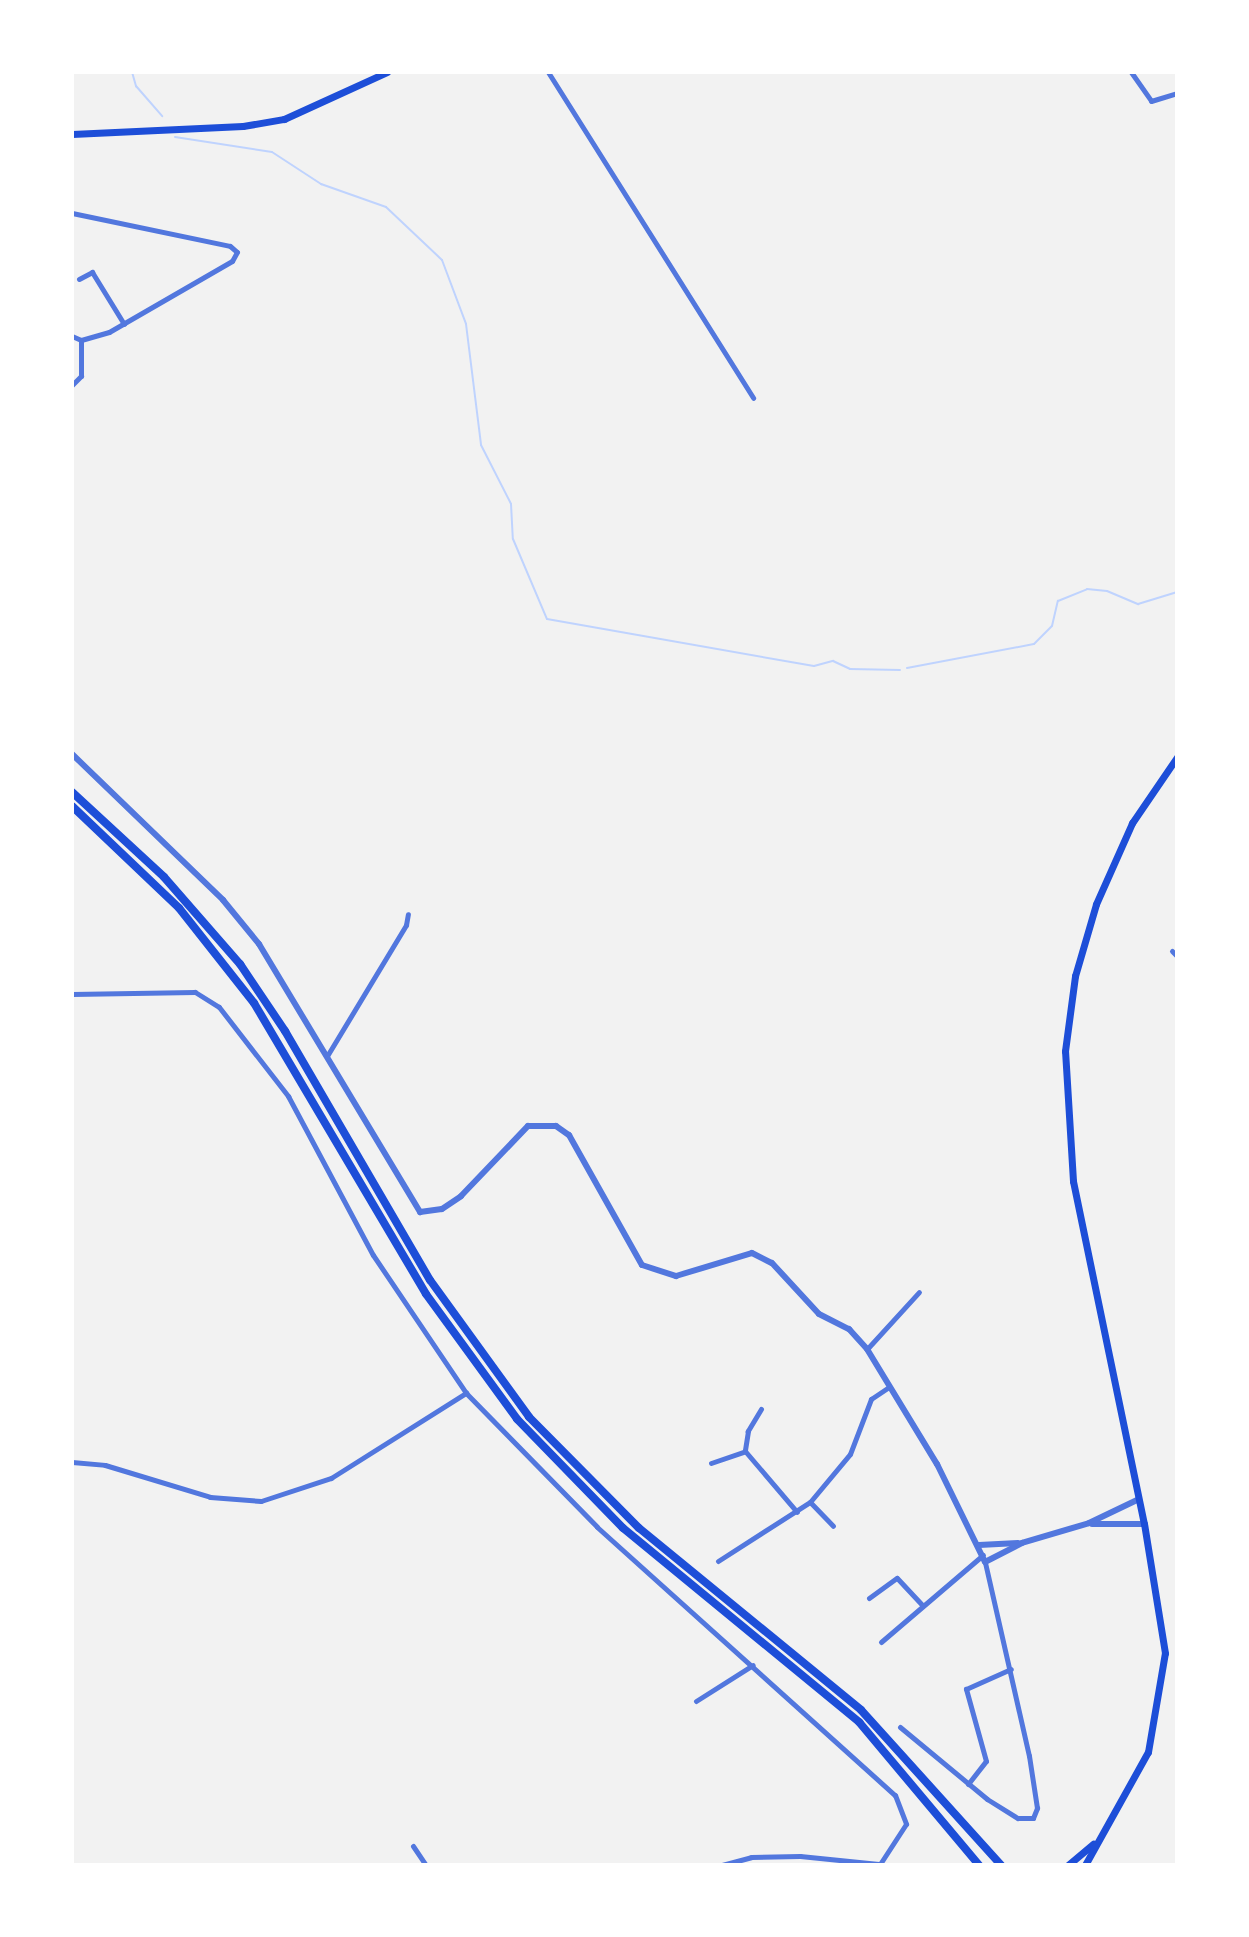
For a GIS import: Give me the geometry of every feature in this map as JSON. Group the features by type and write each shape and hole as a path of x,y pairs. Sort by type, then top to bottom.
{"highway":[{"path":"72,792 164,877 240,964 285,1031 452,1314 529,1417 639,1528 861,1710 1001,1865"},
{"path":"72,806 179,908 254,1003 426,1294 517,1419 623,1528 859,1722 979,1865"}],"main road":[{"path":"72,134 243,126 284,119 387,72"},
{"path":"1085,1865 1133,1787 1161,1703 1164,1626 1073,1181 1065,1051 1075,976 1096,904 1132,823 1177,757"},
{"path":"1068,1865 1098,1840"}],"street":[{"path":"548,72 753,398"},
{"path":"1131,72 1151,101 1177,93"},
{"path":"72,213 230,246 237,252 232,261 124,324 81,340 72,336"},
{"path":"79,279 92,272 124,324"},
{"path":"72,385 81,376 81,340"},
{"path":"72,754 223,900 259,944 420,1212 442,1209 461,1196 528,1126 556,1126 569,1135 642,1265 676,1276 742,1253 762,1256 819,1314 849,1329 867,1349 979,1545 984,1559 1011,1669 1037,1808 1033,1818 1018,1818 968,1784 900,1727"},
{"path":"327,1056 406,925 408,914"},
{"path":"72,994 195,992 219,1007 288,1096 373,1255 433,1349 466,1393 552,1486 895,1795 906,1824 880,1865 800,1856 751,1857 722,1865"},
{"path":"867,1349 919,1292"},
{"path":"718,1561 810,1502 850,1454 874,1394 889,1387"},
{"path":"72,1462 105,1465 210,1497 261,1501 331,1478 466,1393"},
{"path":"761,1409 748,1431 745,1451 797,1512"},
{"path":"711,1463 745,1451"},
{"path":"881,1642 984,1559 1022,1543 1089,1523 1139,1499"},
{"path":"810,1502 833,1526"},
{"path":"1089,1523 1144,1524"},
{"path":"979,1545 1022,1543"},
{"path":"869,1598 897,1578 923,1606"},
{"path":"696,1701 753,1665"},
{"path":"968,1784 986,1761 966,1689 1011,1669"},
{"path":"413,1846 426,1865"}],"waterway":[{"path":"132,72 136,86 162,116"},
{"path":"175,137 272,152 321,184 386,207 442,260 466,324 481,445 511,504 513,539 547,619 814,666 833,661 850,669 900,670"},
{"path":"907,668 1034,644 1052,626 1058,601 1087,589 1107,591 1138,604 1177,592"}]}
